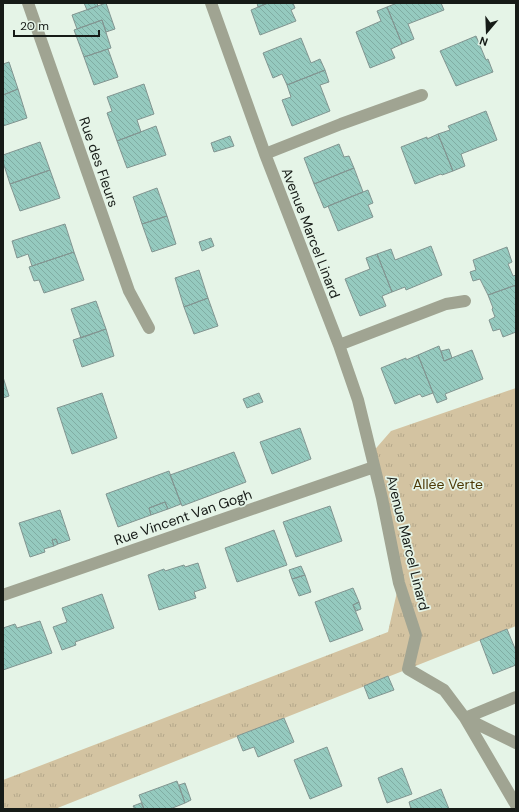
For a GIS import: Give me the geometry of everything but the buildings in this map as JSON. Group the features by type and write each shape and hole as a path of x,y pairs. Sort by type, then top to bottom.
{"street":[{"name":"Rue des Fleurs","path":"28,3 129,291 149,328"},
{"name":"Avenue Marcel Linard","path":"211,3 265,154 339,345 358,400 382,498 400,583 416,635 408,669 444,690 465,718 516,805"},
{"name":"Avenue Marcel Linard","path":"265,154 341,124 422,95"},
{"path":"339,345 446,304 465,301"},
{"name":"Rue Vincent Van Gogh","path":"3,595 374,467"},
{"path":"465,718 516,697"},
{"path":"465,718 516,743"}],"green space":[{"name":"Allée Verte","path":"516,388 516,626 55,809 3,809 3,780 388,632 399,583 371,454 391,431"}]}
